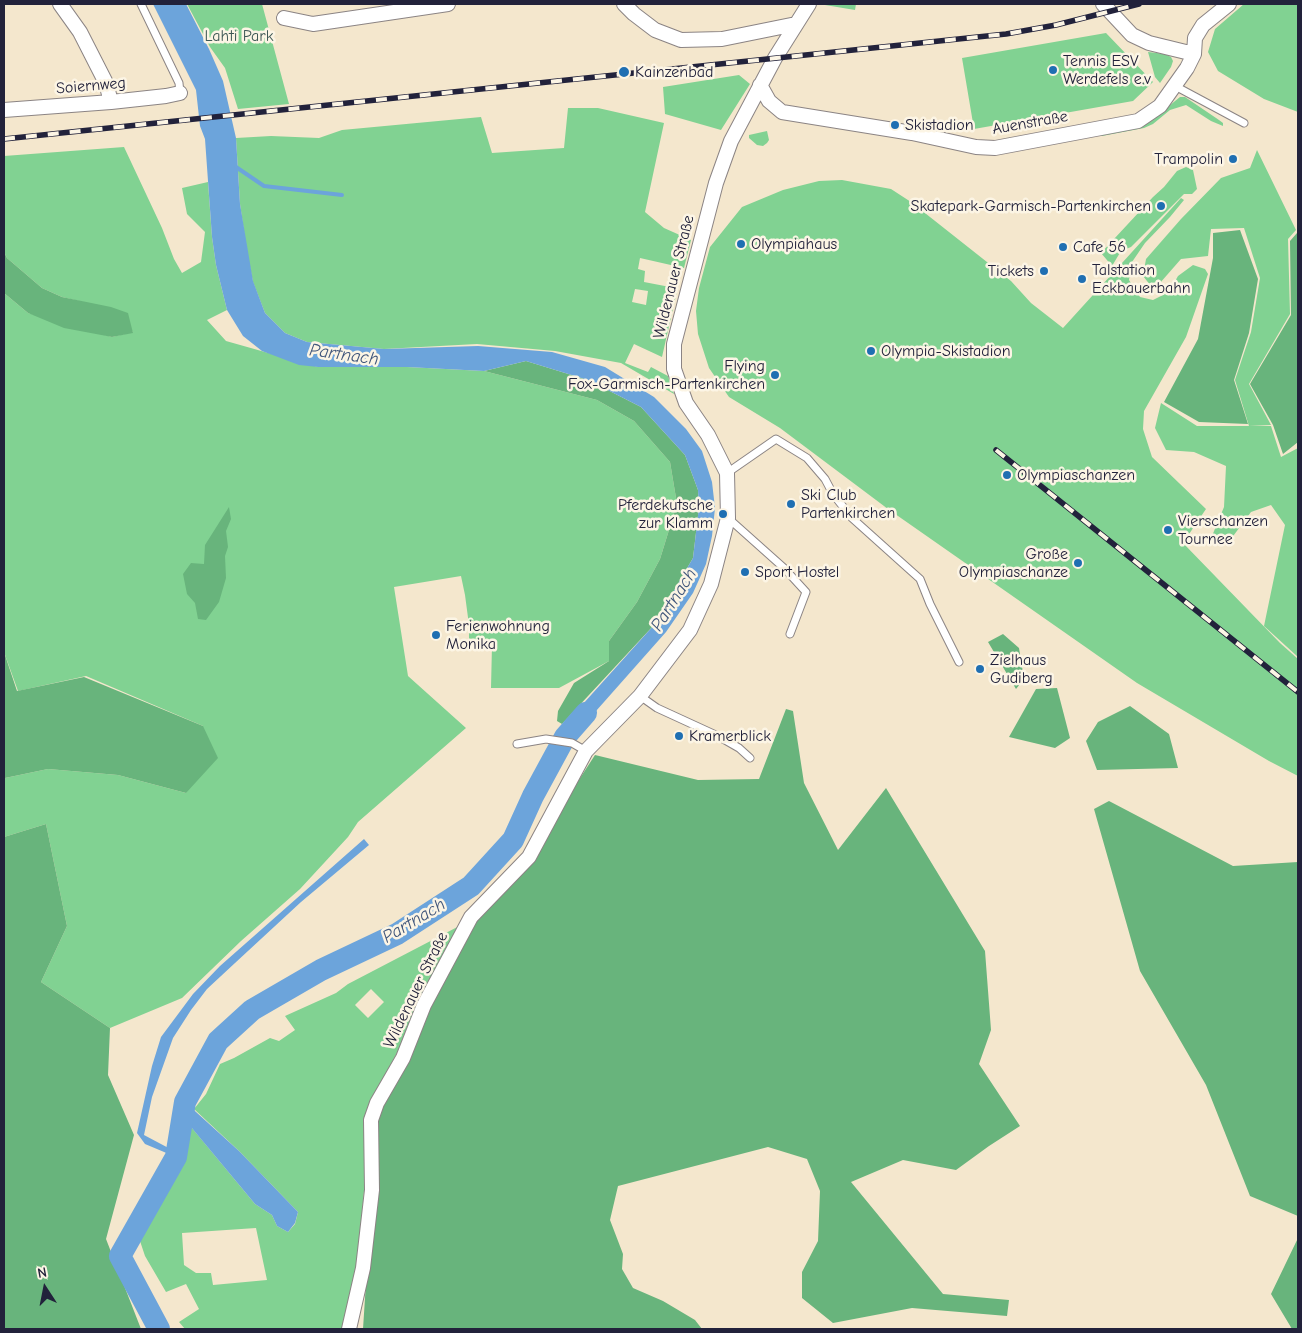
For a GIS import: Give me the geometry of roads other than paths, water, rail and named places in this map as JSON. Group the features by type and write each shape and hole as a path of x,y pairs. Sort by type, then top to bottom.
{"street":[{"path":"60,4 80,32 106,83 111,102"},
{"path":"284,18 313,24 448,4"},
{"path":"624,4 655,30 681,40 722,38 796,24"},
{"name":"Wildenauer Straße","path":"349,1329 363,1268 372,1190 371,1120 377,1103 403,1058 424,1005 470,917 529,857 586,751 640,696 690,630 711,584 728,518 727,473 708,435 686,403 674,369 674,344 716,183 731,141 760,85 809,4"},
{"path":"1103,4 1132,35 1149,43 1194,54"},
{"name":"Auenstraße","path":"760,85 769,101 782,112 866,123 976,147 995,148 1138,122 1160,106 1175,86 1194,54 1195,38 1203,25 1229,4"},
{"name":"Soiernweg","path":"4,110 111,102 166,96 180,92"}],"lane":[{"path":"141,4 178,83 180,92"},
{"path":"1175,86 1244,122"},
{"path":"727,473 776,439 807,458 825,479 833,494 852,518 920,579 930,604 959,662"},
{"path":"728,518 784,568 806,592 790,634"},
{"path":"640,696 657,708 718,736 739,748 750,758"},
{"path":"517,744 546,739 572,743 586,751"}],"water":[{"path":"153,4 186,4 223,81 236,138 240,204 253,281 265,313 285,333 307,342 384,349 478,346 552,352 605,367 654,397 686,429 702,451 712,482 715,508 706,564 693,593 666,632 573,737 556,734 654,625 693,558 699,507 698,490 685,455 641,407 588,380 526,361 484,371 407,367 318,367 299,365 262,351 243,336 227,310 216,265 212,237 205,139 200,126 196,90"},
{"path":"364,839 369,845 301,902 235,963 207,989 191,1010 173,1038 152,1097 144,1135 176,1152 176,1157 145,1144 137,1133 152,1066 161,1037 193,994 220,966"},
{"path":"185,1102 239,1151 298,1212 295,1223 288,1232 277,1226 272,1215 255,1204 191,1127 190,1119 184,1113"}],"waterway":[{"path":"236,167 264,186 342,195"},
{"name":"Partnach","path":"159,1329 120,1256 176,1157 185,1102 218,1041 252,1010 321,970 397,934 471,886 513,840 533,796 565,737 586,713"}],"railway":[{"path":"4,139 1006,34 1056,25 1139,4"},
{"path":"996,450 1298,692"}],"place":[{"name":"Tennis ESV Werdefels e.v","path":"1053,70"},
{"name":"Kainzenbad","path":"624,72"},
{"name":"Skistadion","path":"895,125"},
{"name":"Trampolin","path":"1233,159"},
{"name":"Skatepark-Garmisch-Partenkirchen","path":"1161,206"},
{"name":"Olympiahaus","path":"741,244"},
{"name":"Cafe 56","path":"1063,247"},
{"name":"Tickets","path":"1044,271"},
{"name":"Talstation Eckbauerbahn","path":"1082,279"},
{"name":"Olympia-Skistadion","path":"871,351"},
{"name":"Flying Fox-Garmisch-Partenkirchen","path":"775,375"},
{"name":"Olympiaschanzen","path":"1007,475"},
{"name":"Ski Club Partenkirchen","path":"791,504"},
{"name":"Pferdekutsche zur Klamm","path":"723,514"},
{"name":"Vierschanzen Tournee","path":"1168,530"},
{"name":"Große Olympiaschanze","path":"1078,563"},
{"name":"Sport Hostel","path":"745,572"},
{"name":"Ferienwohnung Monika","path":"436,635"},
{"name":"Zielhaus Gudiberg","path":"980,669"},
{"name":"Kramerblick","path":"679,736"}],"park label":[{"name":"Lahti Park","path":"239,36"}]}
